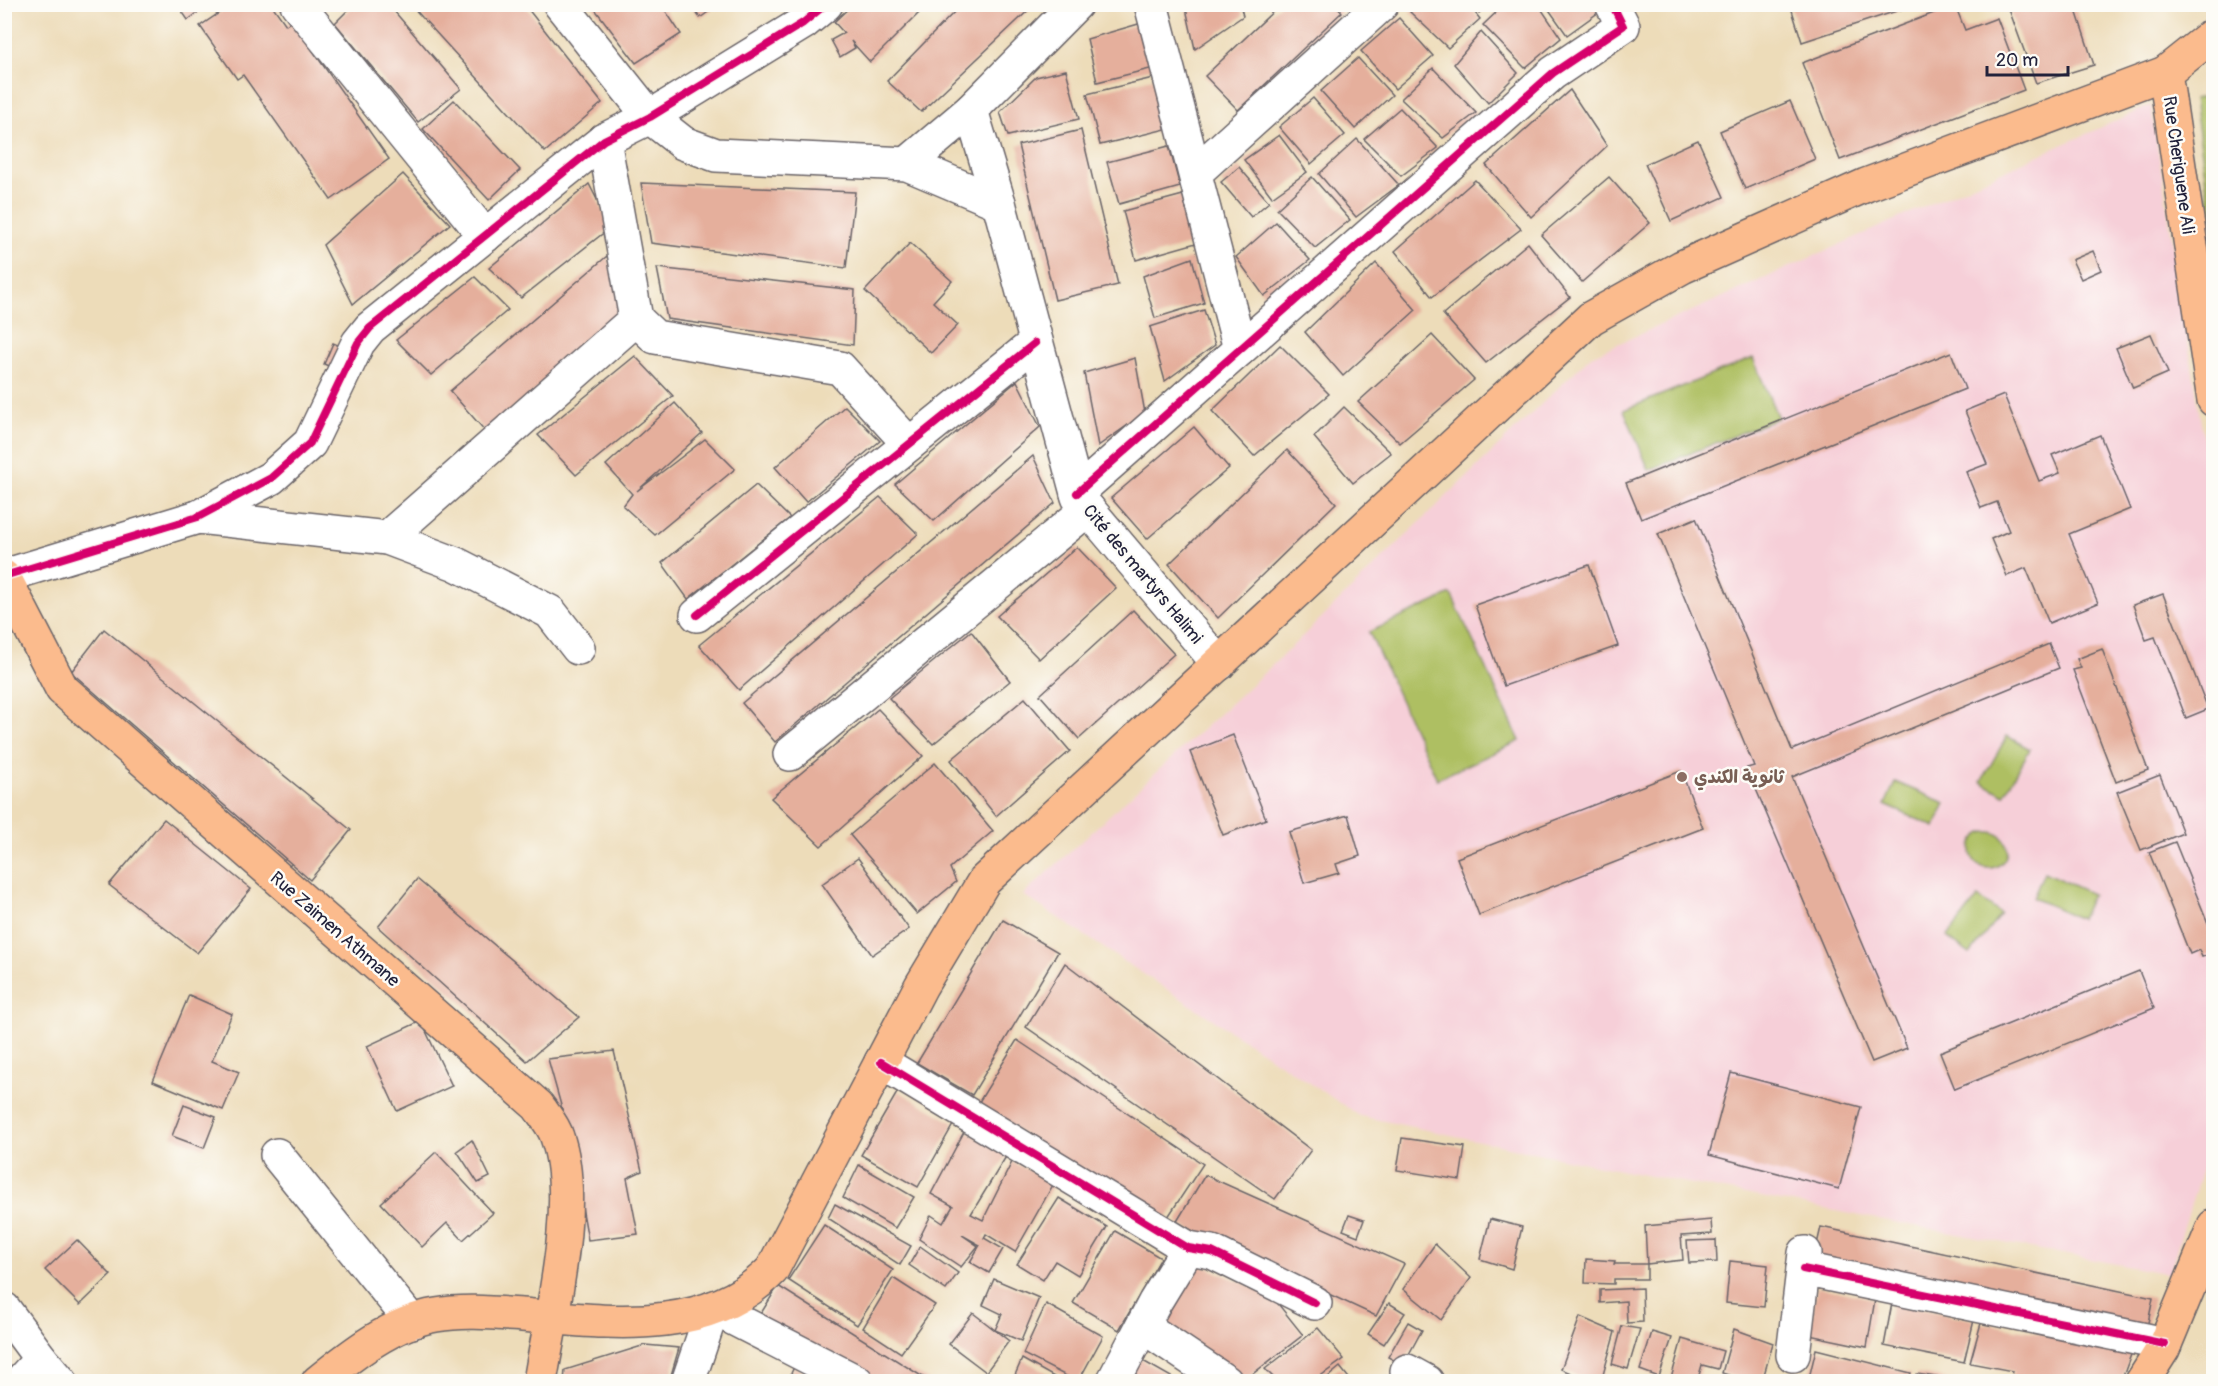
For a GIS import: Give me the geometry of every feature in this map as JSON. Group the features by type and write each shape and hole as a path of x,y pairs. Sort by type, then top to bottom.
{"main road":[{"path":"318,1382 357,1353 412,1322 453,1313 660,1321 713,1308 746,1294 772,1270 921,986 984,881 1591,318 1682,267 1866,185 2165,73 2214,34"},
{"name":"Rue Cheriguene Ali","path":"2165,73 2214,400"},
{"name":"Rue Zaimen Athmane","path":"4,577 62,690 538,1106 557,1136 563,1170 565,1207 561,1259 540,1382"},
{"path":"2142,1382 2165,1344 2214,1226"}],"street":[{"path":"560,4 650,117 683,143 716,155 907,164 999,203"},
{"path":"907,164 971,110 1076,4"},
{"path":"1151,4 1240,349"},
{"path":"1196,172 1382,4"},
{"path":"790,754 1083,501 1240,349 1553,73 1623,26 1612,4"},
{"path":"309,9 485,236"},
{"path":"4,577 198,517 271,478 310,443 353,352 370,328 604,140 650,117 806,11"},
{"name":"Cité des martyrs Halimi","path":"971,110 999,203 1035,343 1083,501 1219,664"},
{"path":"604,140 636,319 656,337 840,369 909,444"},
{"path":"387,538 636,319"},
{"path":"697,615 1035,343"},
{"path":"198,517 387,538 456,564 550,612 578,648"},
{"path":"881,1062 1188,1248 1212,1252 1315,1302"},
{"path":"277,1155 412,1322"},
{"path":"1113,1382 1188,1248"},
{"path":"1793,1355 1804,1261 2165,1344"},
{"path":"688,1382 713,1308 857,1382"},
{"path":"4,1309 41,1374"},
{"path":"1144,1327 1226,1382"}],"shaded area":[{"name":"ثانوية الكندي","path":"2151,105 2214,506 2213,1135 2169,1274 1624,1171 1360,1116 1023,895 1278,660 1591,356"}],"green space":[{"path":"2214,96 2213,230 2194,99"},
{"path":"1753,358 1778,418 1649,470 1624,410"},
{"path":"1451,594 1520,741 1437,779 1369,632"},
{"path":"2007,736 2030,749 2004,795 1981,782"},
{"path":"1895,782 1945,803 1935,827 1885,805"},
{"path":"1989,832 2002,837 2007,850 2002,863 1989,868 1976,863 1971,850 1976,837"},
{"path":"2044,872 2092,894 2081,919 2033,898"},
{"path":"1978,897 2001,914 1970,954 1947,937"}],"building":[{"path":"177,4 209,4 188,20"},
{"path":"354,4 388,4 461,89 418,122 335,23"},
{"path":"410,4 524,4 602,103 545,152"},
{"path":"591,4 661,4 681,34 636,63"},
{"path":"690,4 719,4 700,18"},
{"path":"853,4 928,4 870,62 851,41 855,48 840,57 831,40 844,33 834,22"},
{"path":"962,4 1035,4 921,112 887,81"},
{"path":"1185,4 1240,4 1243,16 1195,49"},
{"path":"1281,4 1335,4 1342,12 1238,110 1205,76"},
{"path":"1419,4 1468,4 1480,19 1448,48 1410,12"},
{"path":"1471,4 1489,4 1479,13"},
{"path":"1505,4 1515,4 1521,10 1530,4 1538,4 1561,38 1525,68 1483,25"},
{"path":"1545,4 1594,4 1599,12 1567,35"},
{"path":"1790,4 1915,4 1915,5 1802,42"},
{"path":"2007,4 2074,4 2094,65 2036,83"},
{"path":"231,5 272,5 286,25 292,21 389,159 331,200 243,75 237,79 200,26"},
{"path":"1955,5 1965,30 1997,18 2024,90 1840,160 1802,63"},
{"path":"1399,18 1433,56 1395,89 1361,51"},
{"path":"1142,23 1154,68 1097,82 1087,39"},
{"path":"1481,32 1518,73 1488,103 1454,64"},
{"path":"1358,58 1392,95 1355,129 1321,91"},
{"path":"1433,68 1476,113 1443,138 1401,99"},
{"path":"1066,70 1079,119 1008,136 1000,112 1036,77"},
{"path":"1153,78 1166,129 1100,145 1087,94"},
{"path":"1570,90 1607,146 1531,217 1486,165"},
{"path":"1313,98 1345,135 1311,164 1279,127"},
{"path":"454,100 520,170 489,200 423,129"},
{"path":"1790,101 1815,159 1745,189 1720,131"},
{"path":"1400,108 1438,148 1401,176 1364,139"},
{"path":"1081,130 1118,285 1055,300 1018,145"},
{"path":"1279,135 1307,172 1272,197 1244,160"},
{"path":"1357,139 1399,185 1356,217 1319,174"},
{"path":"1698,140 1724,197 1671,221 1645,164"},
{"path":"1169,146 1180,187 1119,204 1107,162"},
{"path":"1239,167 1269,202 1251,217 1221,182"},
{"path":"403,174 450,224 353,304 323,245"},
{"path":"1312,177 1350,220 1315,248 1277,209"},
{"path":"1609,177 1650,223 1582,282 1541,235"},
{"path":"1475,180 1521,229 1432,297 1395,251"},
{"path":"641,183 855,192 846,268 651,243"},
{"path":"589,184 611,227 521,298 489,268"},
{"path":"1183,195 1196,243 1136,260 1123,211"},
{"path":"1276,222 1310,260 1264,296 1236,257"},
{"path":"910,243 952,281 933,302 958,325 931,353 865,291"},
{"path":"1528,243 1570,297 1486,363 1443,314"},
{"path":"2093,251 2101,270 2081,279 2072,260"},
{"path":"607,256 626,312 487,433 450,391"},
{"path":"1192,258 1204,303 1155,318 1143,276"},
{"path":"1376,263 1416,310 1343,376 1305,332"},
{"path":"657,268 855,290 853,345 667,319"},
{"path":"475,277 508,310 431,375 396,340"},
{"path":"1204,310 1215,345 1165,381 1150,327"},
{"path":"2151,334 2168,373 2133,388 2116,348"},
{"path":"1432,335 1474,380 1400,443 1358,402"},
{"path":"333,343 351,351 342,372 324,364"},
{"path":"1280,345 1329,394 1254,456 1212,411"},
{"path":"1951,352 1965,389 1641,519 1626,483"},
{"path":"635,356 673,396 576,475 538,435"},
{"path":"1135,358 1145,413 1098,446 1084,373"},
{"path":"1017,381 1040,427 934,521 895,484"},
{"path":"2004,395 2039,481 2060,473 2052,455 2100,435 2130,509 2069,534 2098,603 2049,623 2026,568 2007,576 1991,539 2009,531 1997,502 1981,508 1966,472 1987,464 1965,411"},
{"path":"675,403 702,433 637,491 705,439 735,469 655,535 623,506 632,494 606,465"},
{"path":"845,406 880,441 806,502 775,467"},
{"path":"1344,407 1391,453 1353,483 1314,437"},
{"path":"1194,427 1229,468 1147,539 1111,498"},
{"path":"1287,450 1336,503 1218,618 1169,564"},
{"path":"1033,456 1055,503 775,742 742,703"},
{"path":"756,485 790,518 688,599 662,563"},
{"path":"880,497 918,534 739,690 699,645"},
{"path":"1696,518 1792,750 2049,644 2059,668 1792,777 1907,1048 1872,1062 1747,768 1754,766 1658,534"},
{"path":"1077,547 1116,588 1039,659 997,616"},
{"path":"1589,565 1618,646 1504,686 1475,605"},
{"path":"2163,594 2208,709 2186,718 2155,637 2146,640 2133,605"},
{"path":"1133,610 1174,654 1079,739 1040,695"},
{"path":"104,629 351,830 310,880 71,672"},
{"path":"971,631 1010,681 933,744 889,698"},
{"path":"2102,649 2148,770 2116,782 2073,670 2081,668 2077,659"},
{"path":"1025,698 1070,751 996,816 951,760"},
{"path":"878,709 923,756 821,846 771,798"},
{"path":"1233,735 1266,819 1223,835 1190,752"},
{"path":"935,763 993,831 950,868 956,882 917,914 850,835"},
{"path":"1681,771 1703,828 1479,915 1457,858"},
{"path":"2160,775 2183,833 2141,850 2117,792"},
{"path":"1348,815 1360,856 1336,864 1339,873 1304,883 1289,832"},
{"path":"164,819 251,889 197,953 109,885"},
{"path":"2175,842 2214,938 2214,953 2202,957 2199,950 2190,954 2149,852"},
{"path":"858,858 909,929 872,955 822,884"},
{"path":"417,879 579,1017 527,1061 378,927"},
{"path":"1003,920 1058,952 972,1095 917,1063"},
{"path":"1065,963 1311,1150 1275,1199 1026,1027"},
{"path":"2139,971 2154,1008 1955,1089 1940,1052"},
{"path":"189,995 232,1014 212,1061 239,1072 223,1110 153,1081"},
{"path":"421,1021 452,1086 397,1111 367,1046"},
{"path":"1017,1040 1203,1164 1164,1223 977,1105"},
{"path":"614,1051 642,1171 627,1178 638,1234 588,1240 569,1134 548,1059"},
{"path":"1731,1073 1861,1107 1839,1189 1709,1155"},
{"path":"898,1091 954,1123 918,1187 861,1155"},
{"path":"184,1105 216,1117 204,1148 172,1136"},
{"path":"965,1130 1007,1155 971,1214 983,1220 1012,1162 1054,1183 1015,1252 986,1234 984,1238 1003,1249 989,1273 970,1262 980,1245 962,1235 978,1246 961,1267 919,1239 931,1215 943,1223 953,1206 931,1194"},
{"path":"1402,1138 1465,1147 1460,1180 1397,1170"},
{"path":"472,1140 490,1177 478,1183 457,1151"},
{"path":"436,1152 493,1213 463,1240 447,1223 422,1247 381,1203"},
{"path":"859,1165 914,1197 895,1228 843,1198"},
{"path":"1205,1175 1404,1264 1376,1316 1176,1223"},
{"path":"1059,1198 1107,1227 1078,1275 1055,1261 1043,1280 1017,1264"},
{"path":"835,1204 911,1246 900,1265 828,1218"},
{"path":"1349,1215 1364,1220 1358,1236 1343,1230"},
{"path":"1490,1219 1522,1227 1512,1269 1480,1259"},
{"path":"1711,1220 1712,1234 1681,1236 1683,1260 1647,1264 1645,1226"},
{"path":"824,1225 893,1270 857,1325 788,1280"},
{"path":"1821,1227 2153,1298 2146,1333 1813,1262"},
{"path":"1115,1231 1161,1258 1119,1330 1073,1303"},
{"path":"77,1240 111,1275 80,1305 45,1270"},
{"path":"1716,1240 1717,1262 1689,1263 1687,1241"},
{"path":"1435,1244 1471,1278 1441,1320 1403,1289"},
{"path":"920,1246 958,1273 946,1290 909,1265"},
{"path":"1586,1259 1615,1261 1614,1264 1647,1264 1647,1279 1614,1279 1614,1284 1585,1283"},
{"path":"1189,1260 1271,1295 1303,1335 1246,1379 1154,1321"},
{"path":"1730,1261 1768,1265 1764,1307 1726,1303"},
{"path":"893,1278 935,1305 901,1353 863,1328"},
{"path":"994,1279 1039,1298 1021,1341 995,1330 1002,1314 983,1305"},
{"path":"778,1286 931,1382 866,1382 758,1318"},
{"path":"1817,1287 1875,1299 1867,1347 1809,1335"},
{"path":"1642,1288 1643,1322 1627,1323 1626,1301 1600,1303 1600,1290"},
{"path":"1389,1303 1405,1313 1384,1344 1368,1334"},
{"path":"1892,1303 1974,1320 1964,1362 1884,1346"},
{"path":"1046,1304 1103,1336 1078,1382 1023,1354"},
{"path":"973,1313 1009,1341 986,1372 949,1344"},
{"path":"1580,1317 1615,1332 1601,1382 1592,1382 1561,1369"},
{"path":"1408,1322 1422,1330 1403,1365 1388,1357"},
{"path":"1981,1323 2133,1349 2121,1382 2011,1382 2013,1371 1970,1363"},
{"path":"1622,1326 1640,1329 1628,1369 1612,1364"},
{"path":"1318,1328 1344,1359 1312,1382 1278,1382 1265,1369"},
{"path":"1734,1329 1773,1343 1762,1382 1750,1382 1722,1373"},
{"path":"1652,1332 1672,1338 1659,1377 1640,1370"},
{"path":"1682,1339 1723,1351 1718,1369 1702,1365 1697,1382 1670,1382"},
{"path":"645,1345 679,1348 669,1382 564,1382 565,1370"},
{"path":"1816,1349 1911,1373 1909,1382 1808,1382"},
{"path":"1136,1357 1173,1378 1171,1382 1123,1382"},
{"path":"1022,1359 1063,1382 1012,1382"},
{"path":"794,1367 821,1380 820,1382 787,1382"},
{"path":"1340,1367 1352,1382 1322,1382"},
{"path":"1917,1374 1953,1380 1953,1382 1916,1382"}],"cycle path":[{"path":"4,576 198,517 271,478 310,443 358,343 370,328 604,140 650,117 803,23 826,4"},
{"path":"1077,493 1553,73 1623,26 1612,4"},
{"path":"697,615 1035,343"},
{"path":"881,1062 1188,1248 1212,1252 1315,1303"},
{"path":"1803,1269 2165,1344"}],"place":[{"name":"ثانوية الكندي","path":"1682,777"}]}
